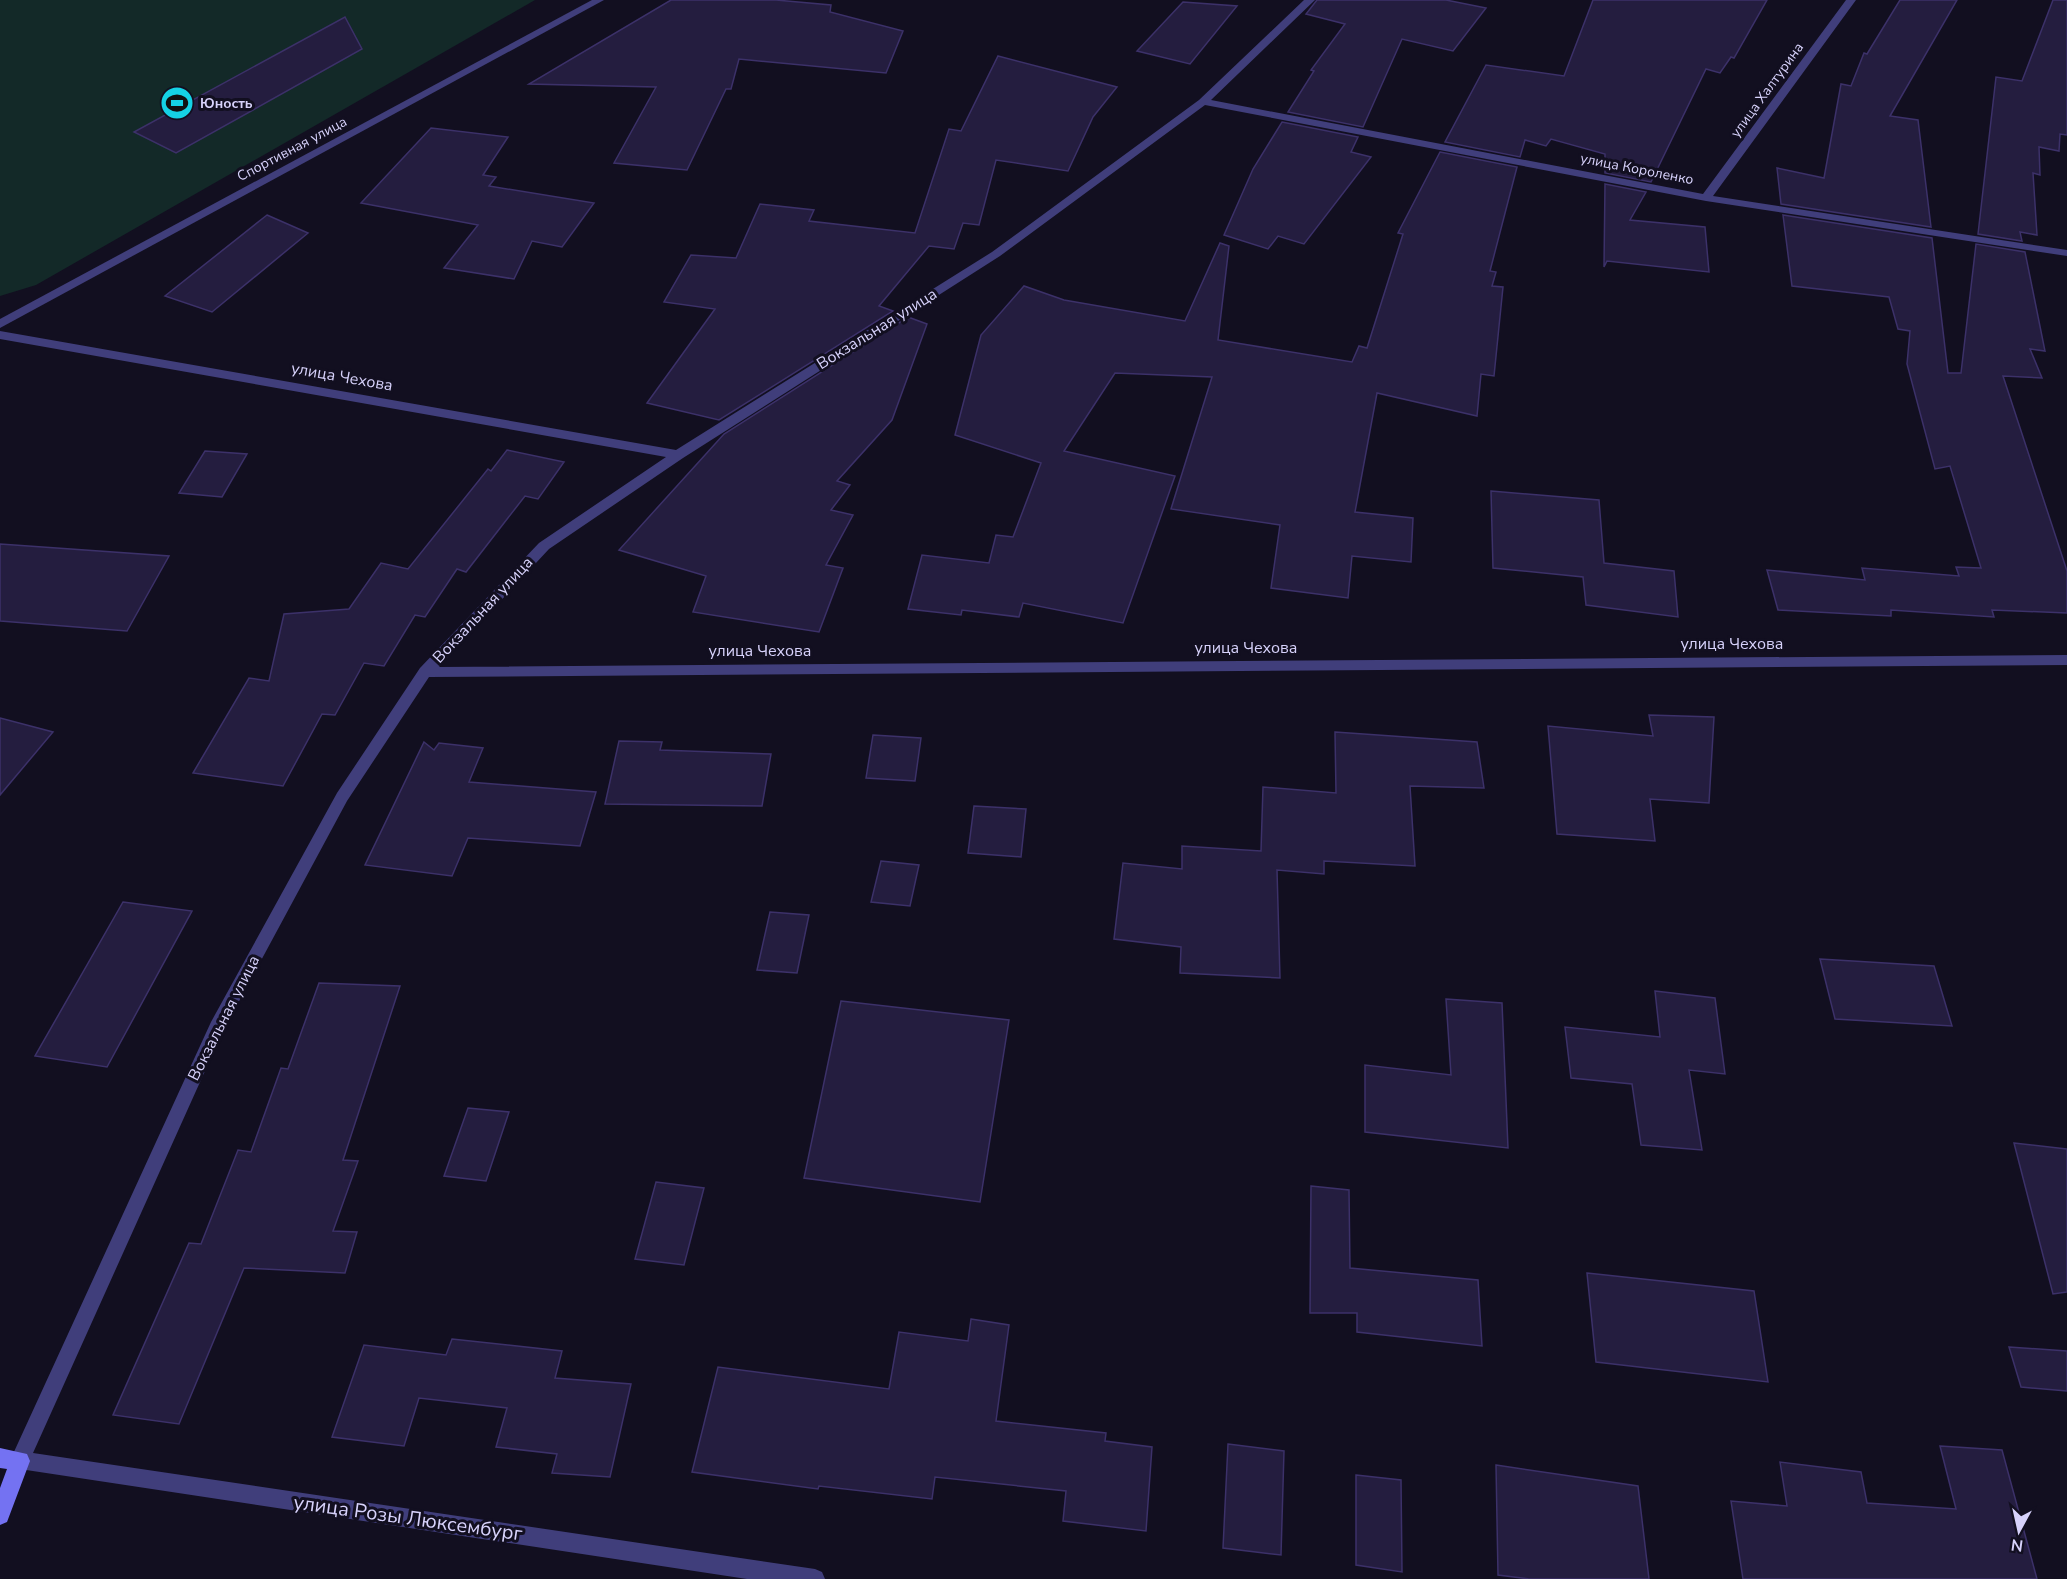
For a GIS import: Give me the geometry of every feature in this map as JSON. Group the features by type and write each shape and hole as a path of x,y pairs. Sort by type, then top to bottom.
{"main road":[{"name":"Вокзальная улица","path":"0,1515 10,1459"}],"street":[{"name":"Спортивная улица","path":"0,324 599,0"},
{"name":"Вокзальная улица","path":"10,1459 216,1027 342,797 425,672 544,546 678,455 996,254 1203,102 1310,0"},
{"name":"улица Халтурина","path":"1706,198 1851,0"},
{"name":"улица Короленко","path":"1203,102 1706,198 2067,253"},
{"name":"улица Чехова","path":"0,335 678,455"},
{"name":"улица Чехова","path":"425,672 2067,660"},
{"name":"улица Розы Люксембург","path":"10,1459 815,1579"}],"green space":[{"name":"Юность","path":"0,0 535,0 36,285 0,296"}],"building":[{"path":"671,0 776,0 831,5 830,12 903,31 886,73 739,59 731,89 726,89 687,170 614,163 656,87 529,84"},
{"path":"1317,0 1446,0 1486,8 1453,51 1402,39 1363,127 1288,112 1314,71 1311,70 1345,24 1306,14"},
{"path":"1593,0 1767,0 1734,58 1731,57 1720,73 1706,69 1651,182 1605,173 1605,154 1551,139 1546,146 1525,140 1520,157 1445,142 1486,65 1564,76"},
{"path":"1900,0 1957,0 1890,116 1918,120 1931,227 1781,204 1777,168 1824,178 1841,84 1851,86 1864,53 1867,54"},
{"path":"2053,0 2067,0 2067,135 2060,134 2059,151 2039,147 2040,175 2033,173 2037,235 2020,232 2022,241 1978,234 1996,77 2022,81"},
{"path":"1183,2 1237,6 1190,64 1137,51"},
{"path":"345,17 362,49 176,153 134,132"},
{"path":"998,56 1117,87 1093,117 1068,171 996,160 979,225 963,223 954,249 929,246 879,306 893,311 719,420 647,403 715,309 664,302 691,255 736,258 760,204 814,210 809,221 915,233 949,129 961,131"},
{"path":"1282,122 1358,137 1351,152 1371,157 1304,244 1278,236 1268,249 1224,235 1253,169"},
{"path":"431,128 508,137 483,175 496,177 489,186 594,203 562,247 532,241 514,279 444,268 478,225 361,203"},
{"path":"1440,152 1517,167 1490,271 1496,272 1492,286 1503,287 1494,376 1481,374 1477,416 1377,393 1355,512 1413,518 1411,562 1352,556 1348,598 1271,588 1280,525 1171,509 1212,377 1115,373 1064,451 1175,476 1123,623 1023,603 1019,617 962,610 961,615 908,609 922,555 989,563 996,535 1013,537 1041,463 955,435 981,335 1024,286 1064,300 1185,321 1220,243 1229,246 1218,340 1352,362 1359,346 1367,348 1403,234 1398,233"},
{"path":"1605,184 1646,192 1630,220 1705,227 1709,272 1607,261 1604,267"},
{"path":"267,215 308,233 212,312 165,296"},
{"path":"1783,215 1932,238 1948,373 1961,373 1976,244 2025,252 2045,351 2030,349 2042,378 2003,376 2067,571 2067,613 1992,610 1994,617 1891,610 1891,616 1778,610 1767,570 1865,580 1862,568 1959,576 1956,567 1981,568 1950,466 1935,469 1907,364 1910,331 1898,329 1889,297 1792,286"},
{"path":"908,317 927,324 892,420 837,481 850,485 831,510 853,515 826,565 843,568 819,632 693,612 706,576 619,550 724,434"},
{"path":"507,450 564,462 538,499 525,496 466,572 457,569 425,617 415,615 384,666 364,663 335,715 322,714 283,786 193,773 249,678 269,681 284,614 349,609 381,563 408,569 488,469 491,471"},
{"path":"205,451 247,454 222,497 179,493"},
{"path":"1491,491 1599,500 1604,563 1674,571 1678,617 1586,605 1583,577 1493,568"},
{"path":"0,544 169,556 127,631 0,621"},
{"path":"1649,715 1714,717 1709,803 1650,799 1655,841 1557,834 1548,726 1653,736"},
{"path":"0,718 53,732 0,795"},
{"path":"1335,732 1477,742 1484,788 1410,786 1415,866 1324,861 1324,874 1277,870 1280,978 1180,973 1181,947 1114,939 1123,863 1182,869 1182,846 1261,851 1263,787 1336,793"},
{"path":"873,735 921,738 915,781 866,778"},
{"path":"619,741 662,742 660,750 771,754 762,806 605,804"},
{"path":"424,742 434,750 439,743 483,748 469,782 596,792 580,846 468,838 452,876 365,865"},
{"path":"974,806 1026,809 1021,857 968,853"},
{"path":"881,861 919,865 910,906 871,902"},
{"path":"123,902 192,911 107,1067 35,1056"},
{"path":"770,912 809,915 797,973 757,970"},
{"path":"1820,959 1934,966 1952,1026 1835,1019"},
{"path":"319,983 400,986 343,1160 358,1161 333,1231 357,1232 345,1273 244,1268 179,1424 113,1415 189,1243 201,1244 238,1150 251,1152 281,1068 288,1069"},
{"path":"1655,991 1715,998 1725,1074 1689,1070 1702,1150 1641,1145 1632,1084 1571,1078 1565,1027 1660,1037"},
{"path":"1446,999 1502,1003 1508,1148 1365,1132 1365,1065 1451,1075"},
{"path":"841,1001 1009,1020 980,1202 804,1178"},
{"path":"468,1108 509,1112 486,1181 444,1176"},
{"path":"2014,1143 2067,1149 2067,1292 2053,1294"},
{"path":"656,1182 704,1188 684,1265 635,1259"},
{"path":"1311,1186 1349,1190 1350,1268 1478,1280 1482,1346 1357,1332 1357,1313 1310,1313"},
{"path":"1587,1273 1754,1291 1768,1382 1596,1362"},
{"path":"971,1319 1009,1325 996,1421 1106,1433 1105,1441 1152,1447 1146,1531 1063,1521 1066,1491 935,1477 932,1499 819,1486 818,1489 692,1472 718,1367 889,1389 899,1332 968,1341"},
{"path":"452,1339 562,1351 555,1378 631,1384 610,1477 552,1473 557,1454 496,1447 507,1408 419,1398 404,1446 332,1437 364,1345 446,1355"},
{"path":"2009,1347 2067,1351 2067,1391 2021,1387"},
{"path":"1228,1444 1284,1451 1281,1555 1223,1548"},
{"path":"1940,1446 2002,1450 2037,1579 1743,1579 1731,1501 1787,1506 1780,1462 1861,1472 1867,1503 1956,1509"},
{"path":"1496,1465 1638,1486 1649,1579 1529,1579 1498,1575"},
{"path":"1356,1475 1401,1480 1402,1572 1356,1565"}],"place":[{"name":"Юность","path":"177,103"}]}
